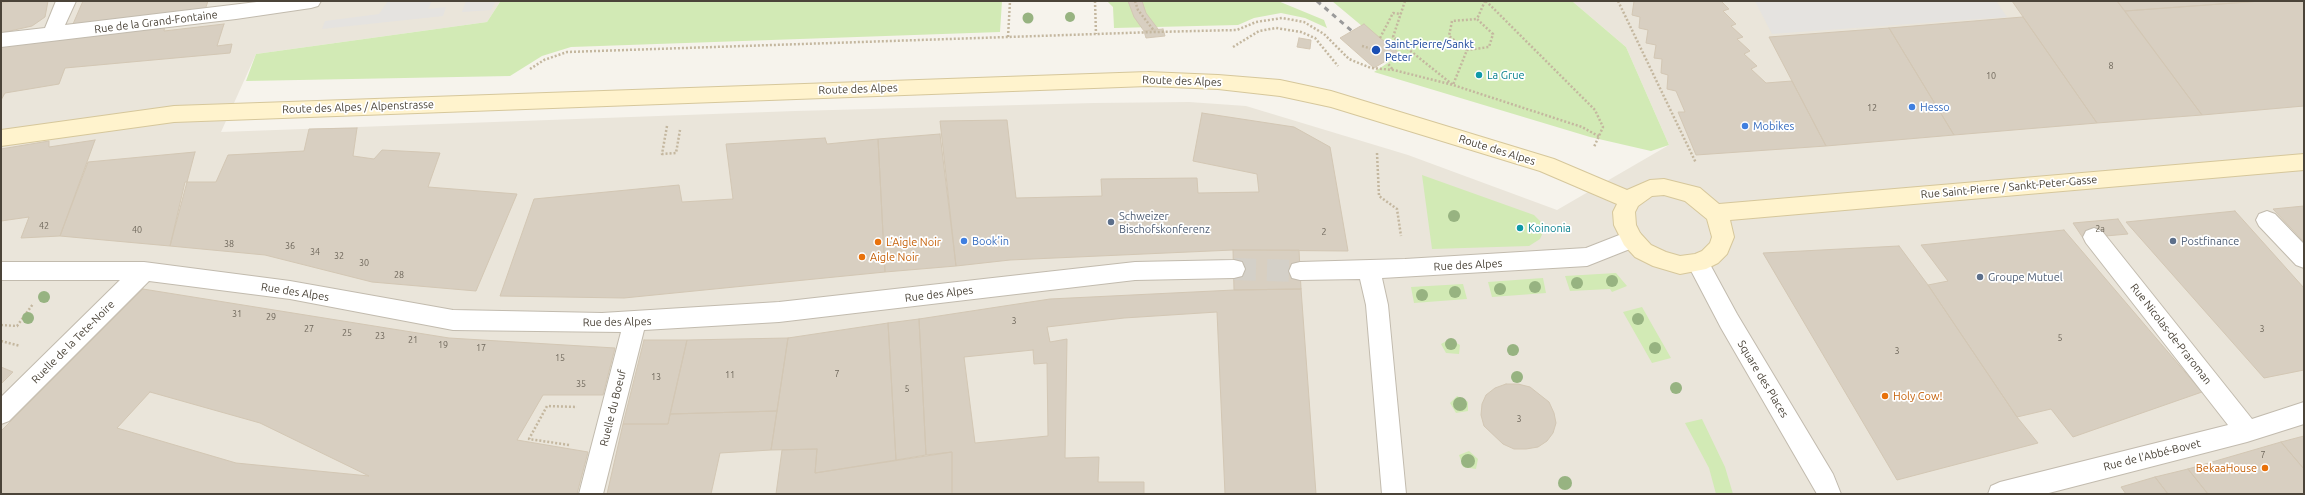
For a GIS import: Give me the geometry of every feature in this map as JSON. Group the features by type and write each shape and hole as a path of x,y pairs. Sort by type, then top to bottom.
{"main road":[{"name":"Route des Alpes","path":"716,93 1148,80 1218,82 1280,88 1331,99 1517,155 1630,200"},
{"name":"Route des Alpes / Alpenstrasse","path":"1,138 174,114 716,93"},
{"name":"Rue Saint-Pierre / Sankt-Peter-Gasse","path":"1715,213 2161,173 2304,162"},
{"path":"1650,188 1678,189 1692,194 1715,213 1721,225 1723,237 1719,248 1710,257 1698,263 1680,265 1661,260 1643,251 1632,239 1625,225 1624,212 1630,200 1638,193 1650,188"}],"street":[{"path":"52,34 66,1"},
{"name":"Rue de la Grand-Fontaine","path":"1,40 236,12 311,1"},
{"path":"2267,220 2304,259"},
{"name":"Rue Nicolas-de-Praroman","path":"2094,237 2247,431"},
{"name":"Rue des Alpes","path":"1300,271 1369,270 1587,257 1632,239"},
{"name":"Square des Places","path":"1698,263 1733,328 1824,482 1829,494"},
{"name":"Rue des Alpes","path":"1,271 144,271 290,290 453,320 635,322 779,312 1136,271 1234,269"},
{"path":"1369,270 1377,305 1394,494"},
{"name":"Ruelle de la Tete-Noire","path":"1,413 144,271"},
{"name":"Ruelle du Boeuf","path":"591,494 635,322"},
{"name":"Rue de l'Abbé-Bovet","path":"2012,493 2247,431 2304,413"}],"path":[{"path":"1008,37 1010,1"},
{"path":"1095,1 1096,34"},
{"path":"1135,1 1138,10 1155,32"},
{"path":"1405,1 1393,37 1453,84"},
{"path":"1477,19 1486,1 1595,110 1603,127 1600,137 1594,147"},
{"path":"1618,1 1700,170"},
{"path":"1380,38 1393,13 1401,14"},
{"path":"524,72 544,60 566,52 585,50 1237,30 1256,22 1282,18 1304,22 1324,34 1349,59 1370,68 1394,70 1453,84 1582,127 1600,137"},
{"path":"1477,19 1493,34 1489,48 1467,50 1449,36 1452,21 1477,19"},
{"path":"1233,47 1259,32 1276,28 1300,32 1314,38 1338,66"},
{"path":"1362,46 1376,50"},
{"path":"1453,84 1467,50"},
{"path":"1386,61 1394,70"},
{"path":"672,95 662,154 676,153 680,130"},
{"path":"1377,153 1379,196 1397,209 1405,268"},
{"path":"574,446 529,438 547,406 578,407"}],"shaded area":[{"path":"1,1 519,1 500,2 487,22 256,54 221,132 795,111 1189,102 1246,106 1408,155 1557,210 1669,145 1626,47 1572,1 2304,1 2304,494 1,494"},
{"path":"388,1 432,1 428,9 446,7 443,16 322,29 325,21 379,14"},
{"path":"466,1 496,1 491,10 462,12"},
{"path":"1755,1 1996,1 2007,17 1772,34"}],"green space":[{"path":"1002,1 1000,32 571,47 542,56 510,76 246,81 256,54 487,22 500,2"},
{"path":"1107,1 1278,1 1324,20 1327,28 1305,18 1281,13 1254,18 1238,25 1114,28 1113,7"},
{"path":"1332,1 1572,1 1626,47 1669,145 1651,151 1590,137 1374,72 1398,56"},
{"path":"1422,175 1534,215 1541,222 1544,230 1540,239 1529,246 1432,249"},
{"path":"1616,273 1627,286 1612,292 1610,289 1570,291 1565,276"},
{"path":"1543,278 1546,293 1492,297 1488,282"},
{"path":"1463,284 1467,299 1414,303 1411,287"},
{"path":"1642,307 1671,358 1652,363 1623,312"},
{"path":"1450,339 1460,345 1459,354 1446,353 1441,344"},
{"path":"1457,396 1468,402 1468,411 1456,413 1450,403"},
{"path":"1702,419 1725,467 1733,494 1716,494 1709,468 1685,423"},
{"path":"1469,451 1478,459 1476,469 1463,467 1459,455"}],"building":[{"path":"12,1 48,1 45,17 32,26 1,33 1,3"},
{"path":"83,1 208,1 205,10 73,24"},
{"path":"1128,1 1142,1 1146,13 1158,29 1144,31 1134,17"},
{"path":"1634,1 1721,1 1729,9 1723,11 1736,24 1731,26 1743,37 1737,39 1750,51 1744,54 1757,66 1751,69 1766,83 1792,81 1826,146 1696,155 1678,112 1685,112 1676,91 1667,89 1668,75 1661,73 1662,59 1654,58 1656,45 1646,43 1648,30 1639,28 1640,17 1632,15"},
{"path":"2012,1 2117,1 2202,115 2097,123"},
{"path":"2117,1 2261,1 2125,11"},
{"path":"2261,1 2304,1 2304,106 2202,115 2125,11"},
{"path":"2023,17 2097,123 1954,135 1889,28"},
{"path":"224,24 217,46 232,44 230,53 65,68 59,84 5,93 1,100 1,47 165,25 164,31"},
{"path":"1364,24 1399,53 1374,68 1340,38"},
{"path":"1889,28 1954,135 1826,146 1769,37"},
{"path":"1163,29 1165,36 1146,38 1144,31"},
{"path":"1299,38 1311,40 1310,49 1297,47"},
{"path":"1202,113 1294,127 1330,147 1348,251 1233,250 1010,260 956,266 940,121 1007,120 1016,198 1102,196 1101,179 1197,178 1198,193 1259,192 1257,174 1193,161"},
{"path":"357,128 353,156 374,159 382,150 440,153 428,187 517,194 476,291 372,282 265,255 170,246 185,182 216,182 228,155 304,151 309,129"},
{"path":"940,134 956,266 885,272 878,139"},
{"path":"825,138 827,144 878,139 885,272 624,298 500,296 534,199 679,185 682,202 733,199 726,144"},
{"path":"95,140 60,236 21,238 29,217 1,221 1,149 49,141 49,147"},
{"path":"195,152 170,246 60,236 88,162"},
{"path":"2304,206 2304,242 2273,209"},
{"path":"2235,211 2304,288 2304,370 2264,378 2126,222"},
{"path":"2118,219 2128,234 2083,238 2073,223"},
{"path":"2064,230 2202,392 2073,437 2051,409 2017,417 1928,285 1948,281 1921,245"},
{"path":"1899,246 1928,285 2017,417 2038,443 1897,480 1763,253"},
{"path":"1233,250 1299,250 1301,289 1234,290"},
{"path":"143,289 449,338 615,348 603,395 543,395 517,440 588,452 577,494 1,494 1,431","holes":["150,392 260,423 369,476 236,463 117,428"]},
{"path":"1301,289 1316,494 1225,494 1217,312 1124,318 1047,327 1050,342 1067,339 1065,458 1099,457 1098,482 1144,482 1144,494 952,494 952,452 926,455 919,319 1050,299 1234,290","holes":["1033,350 1034,364 1047,363 1048,436 975,443 964,357"]},
{"path":"919,319 926,455 896,460 888,323"},
{"path":"888,323 896,460 815,473 817,449 771,450 788,338"},
{"path":"788,338 777,411 670,414 687,340"},
{"path":"644,340 687,340 668,424 623,424"},
{"path":"1,367 13,372 1,384"},
{"path":"1506,384 1518,384 1530,387 1549,402 1554,413 1556,423 1553,433 1547,441 1538,447 1514,449 1503,444 1484,426 1481,415 1482,404 1486,395 1495,388"},
{"path":"777,411 771,450 720,453 711,494 607,494 623,424 668,424 670,414"},
{"path":"2304,436 2304,469 2281,442"},
{"path":"2281,442 2304,469 2304,494 2208,494 2188,469"},
{"path":"817,449 815,473 952,452 952,494 776,494 782,450"},
{"path":"2188,469 2208,494 2168,494 2155,477"},
{"path":"2155,477 2168,494 2126,494 2121,487"}],"tunnel":[{"path":"1234,269 1300,271"}],"railway":[{"path":"1317,1 1352,31"}],"place":[{"name":"Saint-Pierre/Sankt Peter","path":"1376,50"},
{"name":"La Grue","path":"1479,75"},
{"name":"Hesso","path":"1912,107"},
{"name":"Mobikes","path":"1745,126"},
{"name":"Schweizer Bischofskonferenz","path":"1111,222"},
{"name":"Koinonia","path":"1520,228"},
{"name":"Book'in","path":"964,241"},
{"name":"Postfinance","path":"2173,241"},
{"name":"L’Aigle Noir","path":"878,242"},
{"name":"Aigle Noir","path":"862,257"},
{"name":"Groupe Mutuel","path":"1980,277"},
{"name":"Holy Cow!","path":"1885,396"},
{"name":"BekaaHouse","path":"2265,468"}]}
